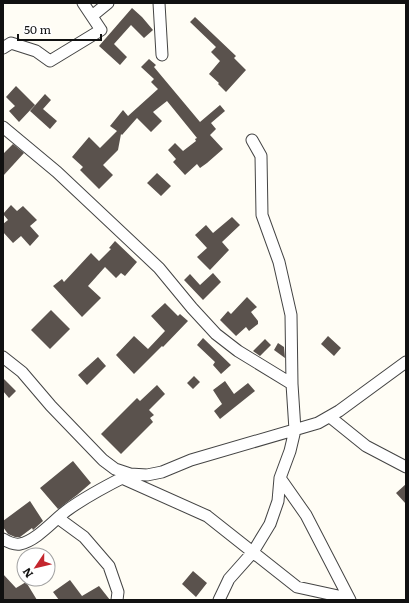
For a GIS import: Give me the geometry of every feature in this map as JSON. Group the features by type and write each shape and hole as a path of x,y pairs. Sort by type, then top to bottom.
{"street":[{"path":"3,48 11,43 36,51 50,61 101,30 83,3"},
{"path":"92,16 108,3"},
{"path":"159,3 162,55"},
{"path":"3,127 57,172 159,268 216,334 238,351 292,384"},
{"path":"219,600 229,579 254,552 270,524 278,501 280,478 290,451 295,430 292,384 291,315 279,262 262,215 261,156 252,140"},
{"path":"3,356 22,372 51,406 103,460 115,469 126,476 208,516 298,586 343,597 349,600"},
{"path":"3,539 9,543 19,544 30,540 98,490 126,476 162,472 191,460 318,423 330,417 406,362"},
{"path":"330,417 366,446 406,467"},
{"path":"280,478 306,514 349,600"},
{"path":"58,518 84,537 109,566 118,592 118,600"}],"building":[{"path":"132,8 153,30 144,38 131,25 114,44 127,57 120,65 99,46"},
{"path":"195,17 236,56 234,58 246,70 226,92 209,74 220,61 211,52 216,47 190,22"},
{"path":"149,59 156,65 154,67 200,122 220,105 225,111 211,123 216,129 210,135 223,149 200,168 197,164 185,175 173,162 176,159 168,150 175,143 183,151 196,141 195,139 197,138 167,101 153,112 162,121 151,132 137,118 122,135 121,134 118,150 103,165 113,175 99,189 80,170 83,167 72,157 89,137 100,148 117,131 110,126 123,110 128,116 158,89 151,82 154,79 141,67"},
{"path":"16,86 35,105 19,122 9,111 15,106 6,97"},
{"path":"45,94 51,100 43,109 57,121 50,129 30,111"},
{"path":"13,144 24,153 3,176 3,154"},
{"path":"157,173 171,186 161,196 147,183"},
{"path":"11,205 17,211 23,206 37,220 30,226 39,236 30,246 21,236 13,243 3,232 3,224 8,220 3,214"},
{"path":"232,217 240,225 222,242 229,250 210,270 197,257 207,248 195,235 206,225 213,233"},
{"path":"115,241 137,262 125,276 121,273 116,278 105,267 88,286 101,298 82,317 53,286 62,279 64,282 91,253 99,261 111,249 109,248"},
{"path":"213,273 221,282 203,300 184,280 190,274 200,285"},
{"path":"247,297 257,307 251,312 258,321 258,324 249,331 246,327 236,336 220,320 228,311 231,314"},
{"path":"165,303 178,316 180,314 188,321 134,374 116,355 134,336 148,349 165,331 151,316"},
{"path":"51,310 70,329 50,349 31,330"},
{"path":"328,336 341,348 334,356 321,344"},
{"path":"203,338 231,365 221,374 213,365 215,362 197,345"},
{"path":"265,339 271,345 260,356 253,351"},
{"path":"278,343 284,347 285,358 274,350"},
{"path":"98,357 106,366 87,385 78,375"},
{"path":"194,376 200,382 193,389 187,383"},
{"path":"3,378 16,391 9,398 3,391"},
{"path":"225,381 234,394 248,383 255,391 220,419 214,411 222,404 213,390"},
{"path":"157,385 165,394 149,410 154,415 150,418 153,422 121,454 101,434 137,398 140,401"},
{"path":"73,461 91,483 58,509 40,488"},
{"path":"406,484 406,504 396,493"},
{"path":"30,501 43,521 33,530 32,528 20,537 15,537 8,534 3,527 3,521"},
{"path":"193,571 207,583 196,597 182,584"},
{"path":"3,574 16,588 29,587 37,600 3,600"},
{"path":"70,580 82,596 99,586 110,600 59,600 53,592"}]}
